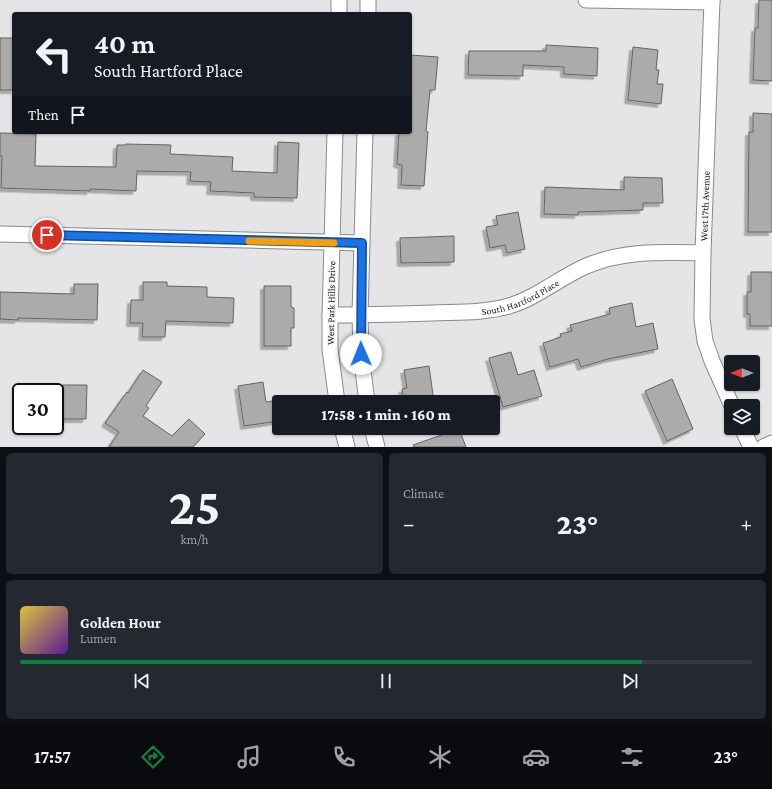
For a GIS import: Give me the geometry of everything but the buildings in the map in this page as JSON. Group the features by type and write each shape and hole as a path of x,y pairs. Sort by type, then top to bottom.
{"street":[{"path":"339,0 339,12"},
{"path":"368,0 368,12"},
{"path":"586,0 712,1"},
{"name":"West 17th Avenue","path":"712,1 702,319 705,341 729,399"},
{"name":"West Park Hills Drive","path":"335,134 330,349 336,395"},
{"path":"365,134 360,315 361,354 366,395"},
{"path":"0,234 362,243"},
{"name":"South Hartford Place","path":"330,315 479,312 509,306 540,293 584,268 611,258 633,254 703,253"},
{"path":"344,435 347,447"},
{"path":"374,435 377,447"},
{"path":"745,435 751,447"},
{"path":"763,447 772,443"}],"slow traffic":[{"path":"249,241 334,243"}],"route":[{"path":"47,235 362,243 360,315 361,354"}]}
